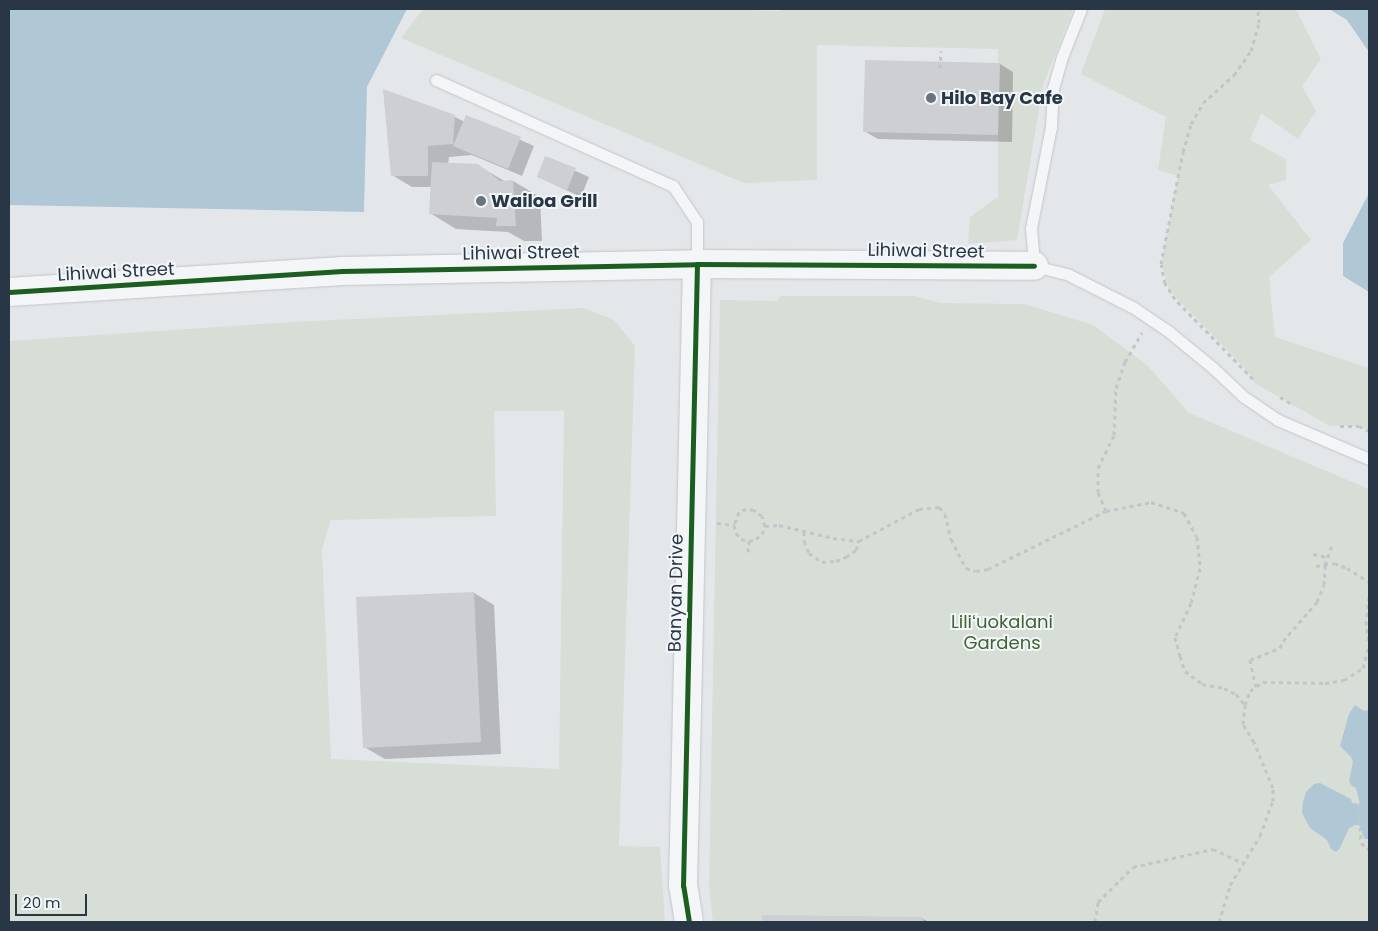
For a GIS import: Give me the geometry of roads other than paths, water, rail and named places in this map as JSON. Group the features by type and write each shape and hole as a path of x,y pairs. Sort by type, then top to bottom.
{"street":[{"name":"Lihiwai Street","path":"9,292 342,271 697,264 1034,266"},
{"name":"Banyan Drive","path":"689,922 683,886 697,264"}],"lane":[{"path":"1034,266 1031,228 1051,127 1053,88 1062,58 1081,9"},
{"path":"436,80 673,186 697,222 697,264"},
{"name":"Lihiwai Street","path":"1034,266 1069,275 1102,290 1151,319 1213,368 1244,397 1278,420 1369,459"}],"water":[{"path":"9,9 407,9 367,87 364,212 9,205"},
{"path":"1329,9 1369,9 1369,52 1347,20"},
{"path":"1369,193 1369,292 1343,276 1343,243"},
{"path":"1355,705 1364,711 1369,710 1369,840 1364,838 1359,825 1355,825 1349,828 1340,848 1336,852 1331,849 1327,840 1310,828 1302,813 1303,802 1306,792 1314,784 1320,783 1351,799 1352,803 1360,804 1356,788 1349,781 1353,762 1351,757 1340,746 1349,714"}],"place":[{"name":"Hilo Bay Cafe","path":"931,98"},
{"name":"Wailoa Grill","path":"481,201"}],"park label":[{"name":"Liliʻuokalani Gardens","path":"1002,633"}]}
